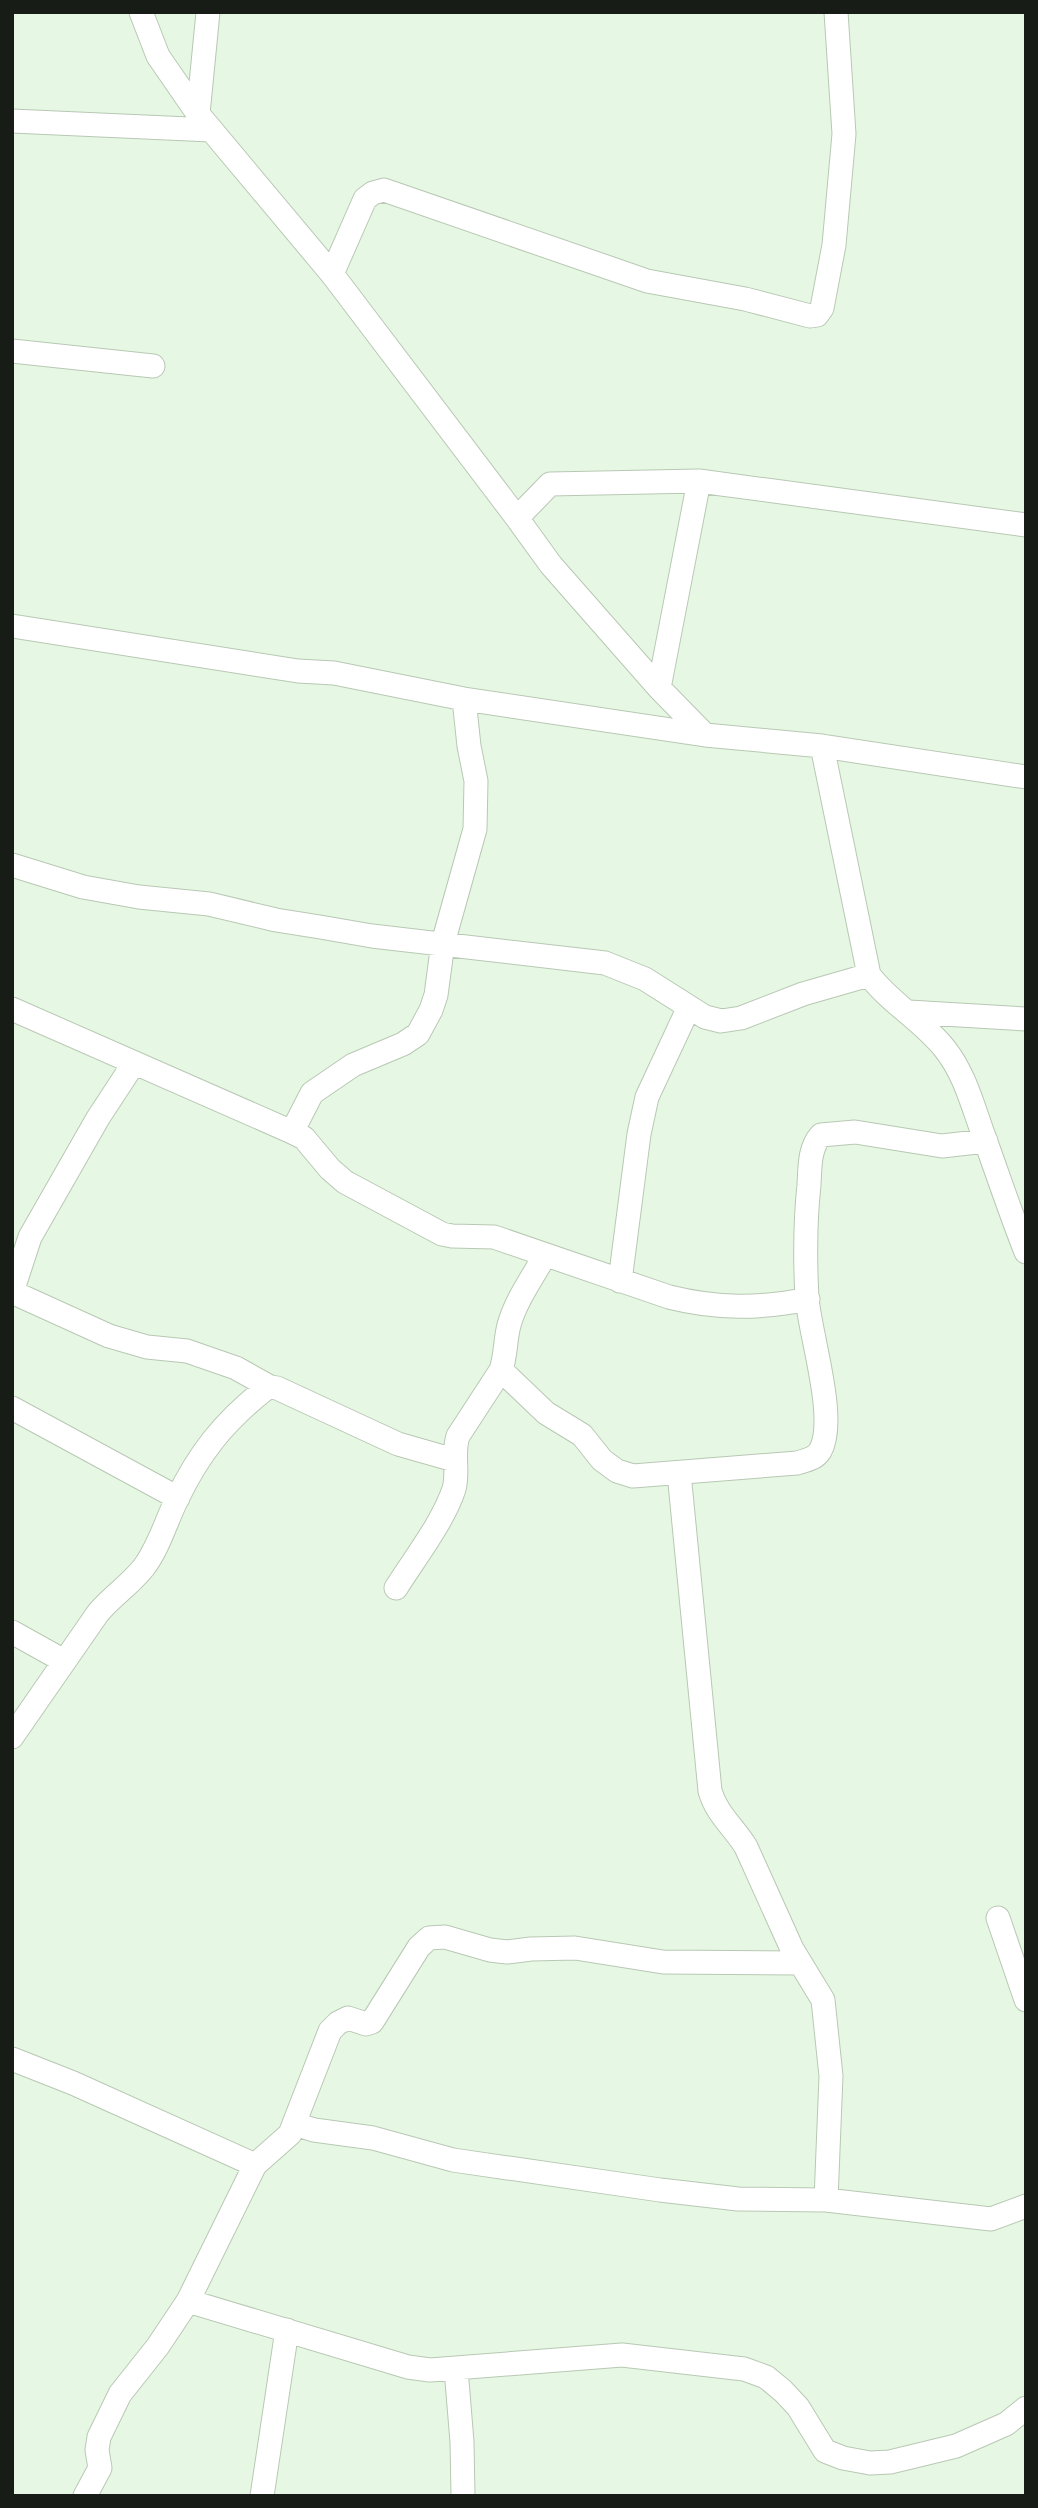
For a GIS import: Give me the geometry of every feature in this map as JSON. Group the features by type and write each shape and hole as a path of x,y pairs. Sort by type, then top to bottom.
{"street":[{"path":"141,12 158,56 204,122 332,274 551,565 659,688 705,735"},
{"path":"204,122 208,12"},
{"path":"332,274 365,199 373,192 384,191 647,281 745,299 810,316 817,314 822,308 834,245 844,134 836,12"},
{"path":"12,121 204,122"},
{"path":"12,351 153,366"},
{"path":"517,518 550,484 699,481 1026,525"},
{"path":"659,688 699,481"},
{"path":"12,626 298,671 334,673 464,699 705,735 822,746 1026,778"},
{"path":"292,1132 312,1093 353,1065 403,1044 418,1034 426,1022 436,995 443,943 475,829 476,781 464,699"},
{"path":"822,746 869,975 878,988 909,1012 944,1048 957,1066 1026,1252"},
{"path":"12,864 83,887 139,897 209,904 309,926 605,963 645,979 705,1017 721,1021 741,1018 803,994 869,975"},
{"path":"620,1281 639,1134 647,1097 688,1007"},
{"path":"12,1009 304,1138 330,1169 345,1182 442,1234 494,1237 669,1297 722,1307 761,1307 807,1299"},
{"path":"909,1012 1026,1019"},
{"path":"134,1063 98,1118 30,1237 12,1292 109,1336 147,1348 187,1351 236,1368 270,1387 398,1444 454,1460"},
{"path":"501,1370 546,1413 582,1435 602,1460 617,1471 633,1476 797,1463 814,1458 825,1438 824,1402 807,1299 807,1207 811,1156 815,1141 821,1135 833,1132 855,1132 942,1146 986,1141"},
{"path":"396,1588 449,1503 455,1486 454,1460 458,1436 501,1370 512,1317 545,1255"},
{"path":"12,1737 104,1605 143,1568 178,1498 218,1431 249,1401 270,1387"},
{"path":"16,1418 178,1498"},
{"path":"678,1473 710,1791 722,1818 739,1835 746,1847 768,1900 800,1964 818,1990 826,2014 831,2076 826,2200"},
{"path":"12,1632 65,1661"},
{"path":"998,1918 1026,2000"},
{"path":"85,2496 100,2468 97,2450 99,2437 120,2394 158,2346 188,2301 255,2165 290,2134 330,2031 338,2022 348,2018 366,2024 372,2021 419,1947 429,1938 445,1937 507,1952 575,1948 663,1962 800,1964"},
{"path":"12,2060 73,2083 255,2165"},
{"path":"295,2124 314,2130 373,2138 453,2161 738,2199 826,2200 990,2219 1026,2206"},
{"path":"188,2301 408,2367 430,2370 622,2355 744,2369 766,2377 783,2391 798,2407 825,2451 843,2458 870,2463 890,2462 956,2446 1006,2424 1026,2407"},
{"path":"262,2496 287,2330"},
{"path":"456,2370 463,2496"}]}
